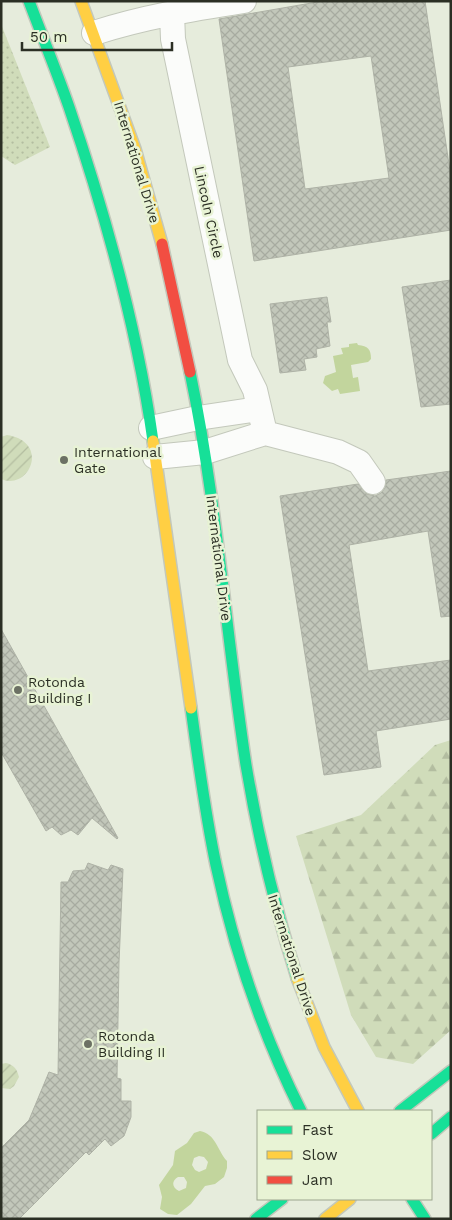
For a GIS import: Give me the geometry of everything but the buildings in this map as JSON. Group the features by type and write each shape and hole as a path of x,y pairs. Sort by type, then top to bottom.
{"main road":[{"path":"28,1 72,115 119,270 133,329 151,428 210,842 220,884 254,1002 272,1050 301,1110"},
{"name":"International Drive","path":"81,1 127,124 154,214 182,333 206,452 247,764 268,877 302,992 335,1072 357,1110"},
{"path":"401,1110 451,1071"},
{"path":"432,1133 451,1117"},
{"path":"256,1219 281,1200"},
{"path":"325,1219 347,1200"},
{"path":"348,1200 355,1213"},
{"path":"413,1200 425,1219"}],"street":[{"path":"94,34 121,24 244,1"},
{"name":"Lincoln Circle","path":"172,13 173,39 238,351 240,360 255,390 265,433"},
{"path":"151,428 198,418 259,409"},
{"path":"155,457 206,452 265,433 338,452 359,462 373,482"}],"green space":[{"path":"1,24 50,147 15,165 1,156"},
{"path":"7,435 21,439 29,447 32,455 31,464 27,472 20,478 11,481 1,479 1,437"},
{"path":"451,740 451,1030 413,1064 376,1057 351,1015 296,836 361,815 435,745"},
{"path":"6,1063 15,1068 19,1077 10,1089 1,1088 1,1064"}],"shaded area":[{"path":"357,343 370,350 371,356 368,362 351,365 353,378 358,377 360,391 340,394 338,389 332,391 323,383 325,376 336,372 333,356 343,354 341,348"},
{"path":"200,1131 210,1135 227,1161 227,1168 224,1177 215,1184 205,1186 191,1204 177,1215 168,1214 160,1209 162,1197 159,1185 173,1165 175,1151 187,1143 194,1133","holes":["204,1157 208,1162 206,1169 199,1172 192,1165 194,1158","178,1177 184,1177 187,1182 186,1188 179,1191 173,1184 174,1180"]}],"traffic: fast":[{"path":"29,1 69,107 108,231 129,314 153,441"},
{"path":"190,372 214,519 246,765 268,872 297,978"},
{"path":"191,708 208,826 231,928 262,1021 301,1110"},
{"path":"401,1110 451,1071"},
{"path":"432,1133 451,1117"},
{"path":"256,1219 281,1200"},
{"path":"413,1200 425,1219"}],"traffic: slow":[{"path":"81,1 135,149 162,244"},
{"path":"153,441 191,708"},
{"path":"297,978 324,1047 357,1110"},
{"path":"325,1219 349,1200"}],"traffic: jam":[{"path":"162,244 190,372"}],"place":[{"name":"International Gate","path":"64,460"},
{"name":"Rotonda Building I","path":"18,690"},
{"name":"Rotonda Building II","path":"88,1044"}]}
